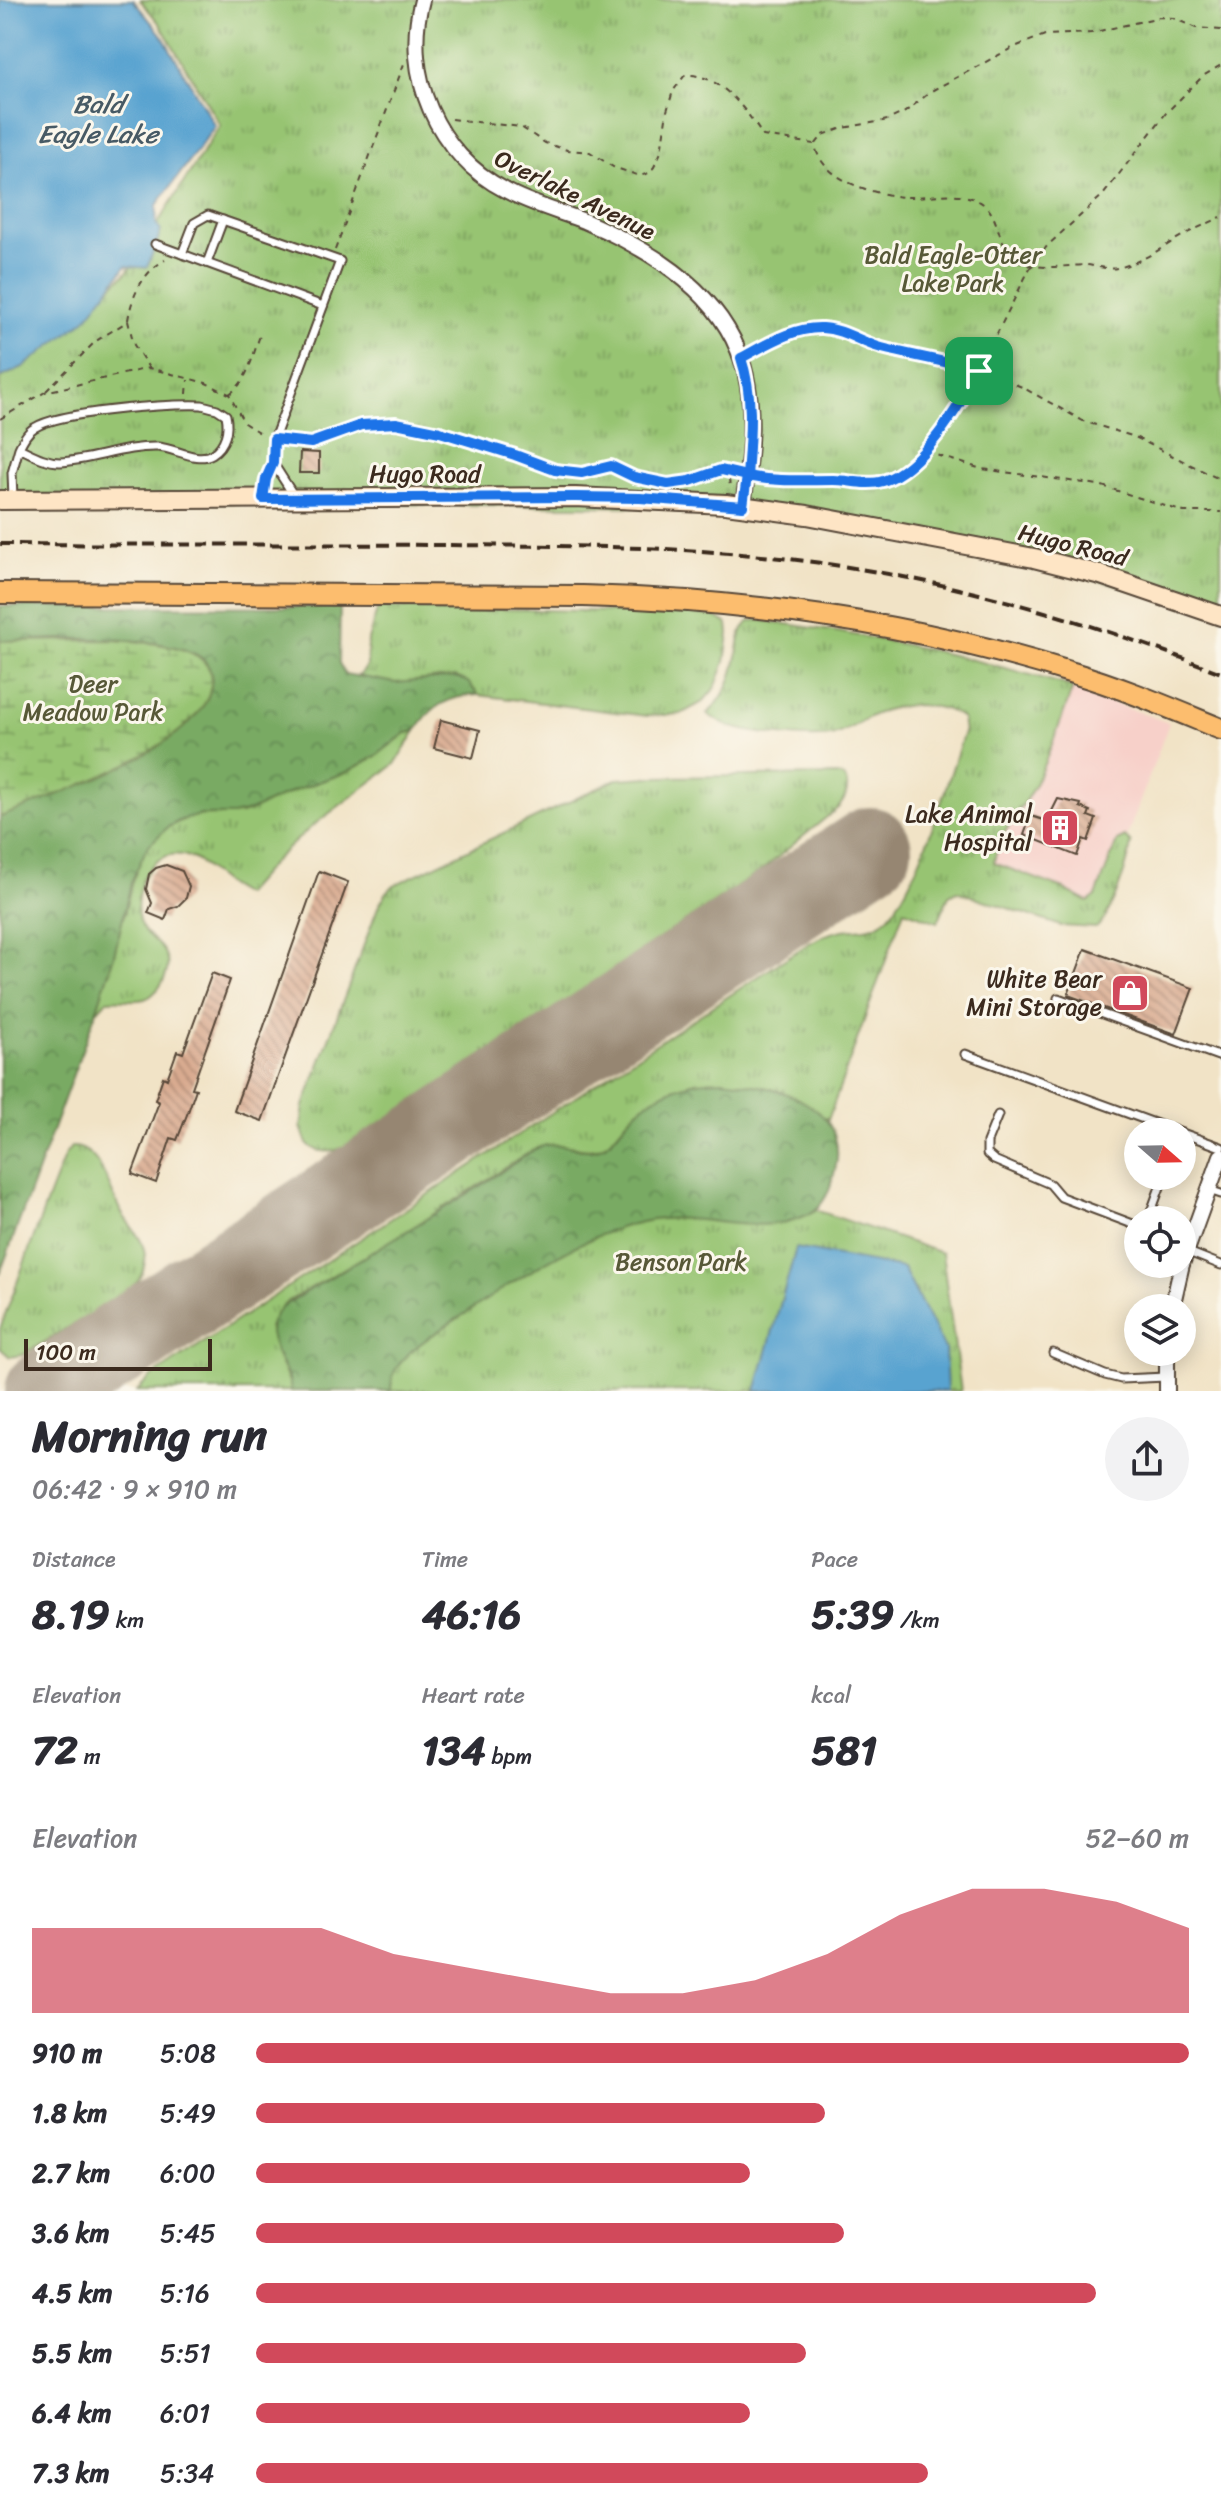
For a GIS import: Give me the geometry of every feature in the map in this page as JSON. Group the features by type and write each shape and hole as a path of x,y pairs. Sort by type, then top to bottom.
{"main road":[{"path":"0,593 597,597 746,605 868,623 1000,652 1096,680 1221,729"}],"street":[{"name":"Overlake Avenue","path":"422,0 417,35 421,81 436,121 463,159 503,189 586,222 630,244 679,275 697,290 720,318 741,358 750,390 751,415 743,506"},
{"name":"Hugo Road","path":"6,500 614,497 743,506 1034,558 1101,575 1221,616"},
{"path":"1196,1229 1215,1192 1221,1156"}],"lane":[{"path":"182,254 194,223 208,215 340,261 274,439 273,463 266,479 263,499"},
{"path":"207,263 223,220"},
{"path":"155,244 323,306"},
{"path":"6,500 19,448 32,429 53,419 104,411 188,405 217,409 226,415 228,426 226,435 211,455 196,457 161,447 58,462 42,459 19,448"},
{"path":"273,463 296,498"},
{"path":"1058,998 1221,1057"},
{"path":"965,1054 1142,1118"},
{"path":"998,1115 987,1142 987,1154 994,1160 1050,1184 1061,1197 1124,1221"},
{"path":"1196,1138 1221,1147"},
{"path":"1196,1257 1221,1265"},
{"path":"1053,1353 1105,1375 1167,1384"}],"path":[{"path":"1221,30 1196,28 1173,18 1160,17 1091,33 1045,35 960,75 933,90 905,112 888,120 823,135 815,145 817,155 824,164 862,188 905,197 954,194 979,201 995,216 1006,248 1014,258 1031,266 1117,268 1161,251 1172,242 1221,217"},
{"path":"331,258 403,62 417,52"},
{"path":"45,392 149,368 206,383 229,394 244,423 274,439 311,443 361,425 396,423 440,432 555,470 582,473 611,466 634,477 668,484 690,481 721,470 771,481 880,483 901,473 925,452 979,371 1031,266 1048,245 1103,195 1174,105 1203,76 1221,65"},
{"path":"436,121 455,118 521,127 545,143 567,150 590,152 613,167 640,176 649,173 661,152 673,91 685,75 693,75 716,85 742,106 763,136 815,145"},
{"path":"149,368 134,345 128,321 131,302 140,283 161,261 182,254"},
{"path":"0,419 45,392 96,341 128,321"},
{"path":"741,358 788,334 822,328 842,332 878,347 940,359 1022,387 1083,421 1135,437 1221,480"},
{"path":"229,394 237,389 242,380 261,333"},
{"path":"188,379 188,405"},
{"path":"925,452 982,469 1099,485 1184,512 1221,512"},
{"path":"728,471 733,495 743,506"}],"shaded area":[{"path":"1037,676 1169,723 1093,928 920,864"}],"green space":[{"name":"Bald Eagle-Otter Lake Park","path":"140,0 1221,0 1221,616 1156,593 760,508 0,500 0,378 25,366 127,272 220,125 160,24"},
{"name":"Deer Meadow Park","path":"0,606 340,607 339,663 345,674 396,683 456,677 468,682 478,695 441,704 421,722 416,731 406,733 376,756 347,772 250,811 181,820 168,827 147,847 131,883 114,955 96,1012 0,1274 0,817 87,782 155,747 183,727 202,706 211,684 211,675 199,656 176,647 153,643 100,639 0,641"},
{"path":"378,607 684,613 714,616 728,624 729,634 725,662 715,688 703,702 681,714 647,716 478,695 461,680 451,678 397,683 353,677 360,675 367,665 368,640"},
{"name":"Benson Park","path":"750,621 917,647 1073,687 1040,774 1005,832 994,863 1064,889 1088,902 1096,896 1117,841 1125,837 1131,843 1113,901 1096,928 1061,926 957,891 949,895 938,922 904,910 795,1203 942,1253 961,1391 137,1391 151,1377 803,947 832,933 875,926 892,912 918,865 929,836 964,732 962,718 933,706 898,707 826,737 785,736 724,724 707,714 730,681 744,628","holes":["699,1081 290,1384 275,1351 269,1327 280,1308 290,1300 398,1237 535,1149 554,1145 588,1149 602,1146 652,1100"]},
{"path":"114,640 176,648 203,661 210,672 211,686 201,708 182,729 154,749 87,782 0,817 0,641"},
{"path":"416,731 395,764 311,827 274,861 244,895 194,859 180,855 156,861 142,881 137,908 145,932 165,954 168,964 165,978 149,997 107,1000 96,1012 135,869 156,837 168,827 191,816 242,814 347,772 376,756 406,733"},
{"path":"837,775 845,778 847,785 839,807 761,871 351,1144 329,1152 307,1144 301,1127 304,1106 378,907 394,885 617,779"},
{"path":"723,1080 787,1094 822,1115 833,1131 837,1150 831,1186 814,1211 790,1221 771,1224 671,1218 627,1225 553,1258 425,1340 398,1365 391,1391 291,1391 270,1334 271,1321 280,1308 474,1190 535,1149 561,1145 596,1149 610,1141 638,1110 659,1095 684,1085"},
{"path":"71,1147 89,1153 102,1170 122,1214 142,1244 145,1258 142,1274 124,1294 22,1355 10,1357 0,1348 0,1329 50,1193"}],"water":[{"name":"Bald Eagle Lake","path":"0,0 133,0 162,35 215,126 157,205 156,223 161,231 147,268 126,266 85,320 23,367 0,378"},
{"path":"796,1248 903,1268 945,1349 947,1391 756,1391"}],"building":[{"path":"300,452 319,453 319,473 299,473"},
{"path":"441,720 480,730 473,758 434,748"},
{"name":"Lake Animal Hospital","path":"1058,799 1081,804 1080,807 1090,811 1088,816 1096,819 1088,841 1083,839 1077,856 1024,835 1031,816 1047,821"},
{"path":"166,865 182,871 189,886 186,898 169,909 165,920 148,913 152,903 146,889 149,874"},
{"path":"319,871 348,882 262,1121 234,1111"},
{"name":"White Bear Mini Storage","path":"1085,949 1193,988 1176,1034 1068,995"},
{"path":"212,973 230,980 192,1088 196,1089 188,1112 177,1140 171,1138 156,1183 132,1174 159,1102 155,1100 163,1077 167,1079 177,1051 183,1053"}],"runway":[{"path":"47,1391 870,849"}],"railway":[{"path":"0,544 568,546 745,554 845,567 955,588 1063,617 1221,673"}],"place":[{"name":"Lake Animal Hospital","path":"1060,828"},
{"name":"White Bear Mini Storage","path":"1130,993"}],"route":[{"path":"979,371 925,452 901,473 880,483 771,481 747,476 743,506 640,498 575,497 263,499 266,479 273,463 274,439 311,443 361,425 396,423 440,432 568,472 582,473 611,466 649,482 668,484 690,481 721,470 747,476 750,390 741,358 788,334 822,328 842,332 878,347 940,359 979,371"}]}
